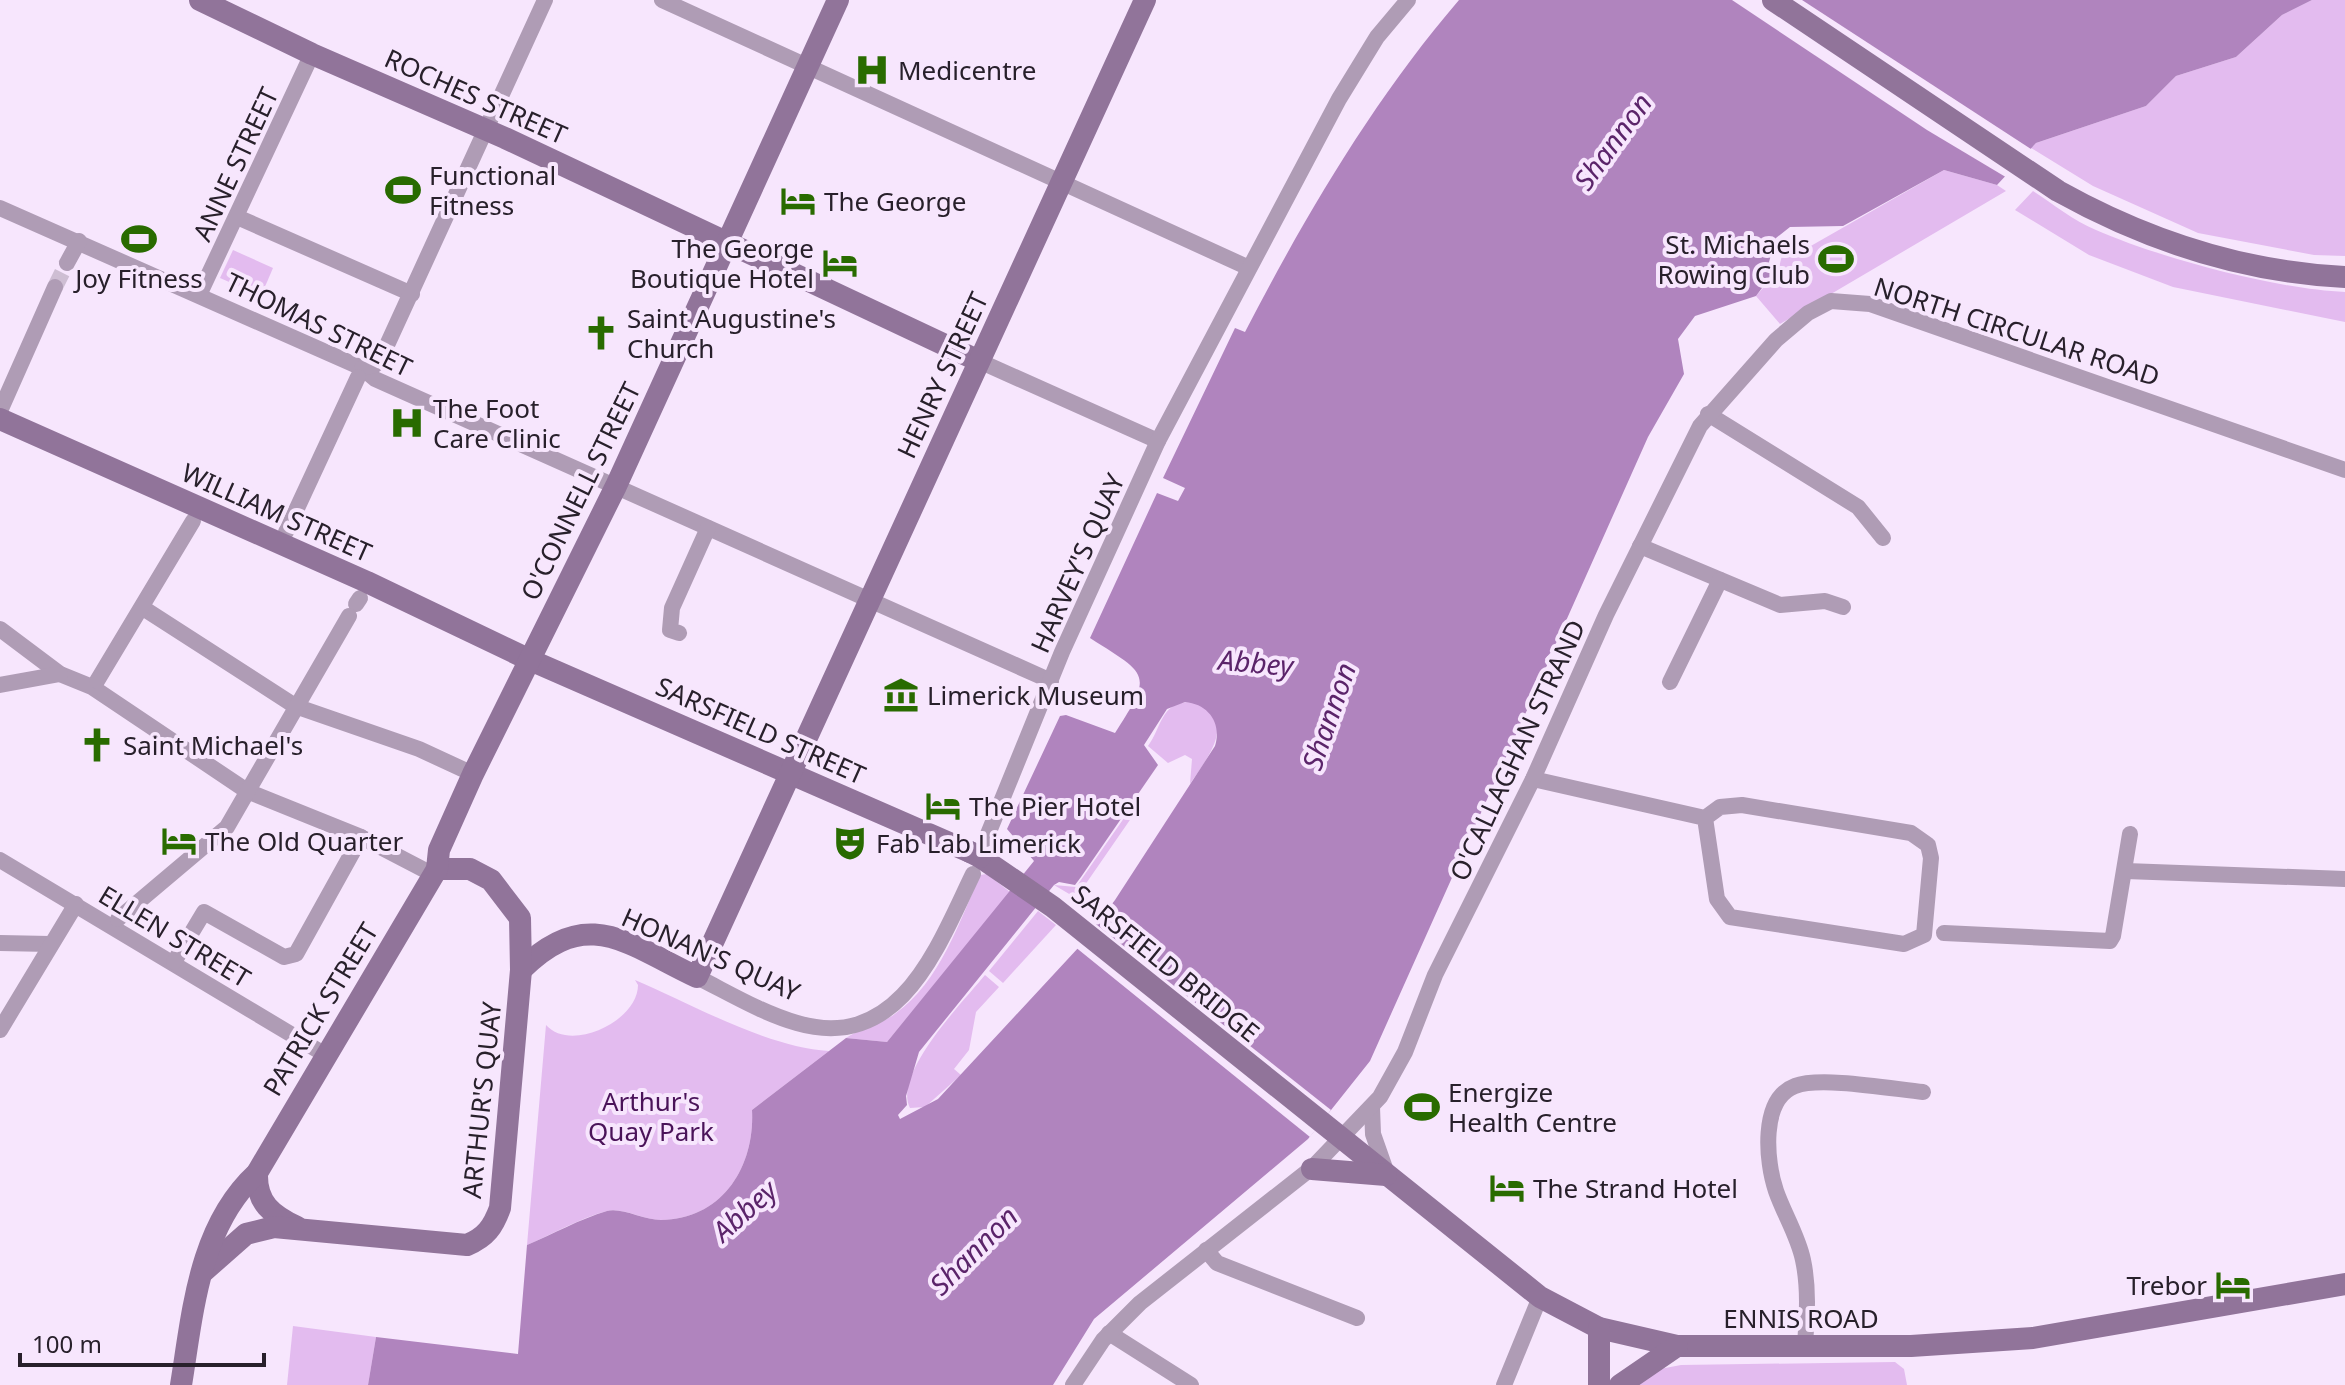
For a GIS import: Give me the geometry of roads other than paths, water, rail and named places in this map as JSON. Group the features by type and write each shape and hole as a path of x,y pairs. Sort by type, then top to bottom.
{"main road":[{"name":"ROCHES STREET","path":"200,0 312,54 487,130 979,361"},
{"name":"O'CONNELL STREET","path":"435,872 439,850 473,774 616,486 838,0"},
{"name":"HENRY STREET","path":"697,977 1145,0"},
{"path":"1773,0 2058,191 2106,218 2254,266 2345,277"},
{"name":"WILLIAM STREET","path":"0,419 367,582 530,660"},
{"name":"SARSFIELD STREET","path":"530,660 976,855"},
{"name":"SARSFIELD BRIDGE","path":"976,855 997,866 1053,907 1323,1124"},
{"path":"435,872 470,869 491,880 508,899 520,918 521,970"},
{"name":"PATRICK STREET","path":"181,1385 194,1297 204,1271 209,1242 236,1191 257,1173 324,1054 435,872"},
{"name":"HONAN'S QUAY","path":"521,970 550,944 578,934 607,935 697,977"},
{"name":"ARTHUR'S QUAY","path":"298,1227 467,1245 488,1233 500,1208 521,970"},
{"name":"ENNIS ROAD","path":"1323,1124 1540,1297 1599,1328 1677,1346 1911,1346 2033,1338 2345,1284"},
{"path":"1312,1169 1387,1175"},
{"path":"257,1173 256,1189 262,1203 276,1217 298,1227"},
{"path":"204,1271 246,1234 298,1227"},
{"path":"1599,1328 1599,1385"},
{"path":"1620,1385 1677,1346"}],"street":[{"path":"286,532 360,372 375,365 382,356 545,0"},
{"path":"662,0 1247,267"},
{"name":"HARVEY'S QUAY","path":"898,1003 930,963 1158,441 1247,267 1339,99 1377,37 1408,0"},
{"name":"ANNE STREET","path":"200,293 312,54"},
{"name":"THOMAS STREET","path":"0,208 200,293 375,379 1051,681"},
{"path":"237,217 412,294"},
{"path":"67,263 79,241"},
{"path":"0,411 55,287"},
{"name":"NORTH CIRCULAR ROAD","path":"1708,414 1776,340 1808,313 1831,301 1870,304 2345,470"},
{"path":"979,361 1158,441"},
{"path":"1708,414 1858,507 1883,538"},
{"name":"O'CALLAGHAN STRAND","path":"1073,1385 1109,1333 1140,1303 1312,1169 1372,1107 1405,1052 1435,975 1533,779 1640,546 1708,414"},
{"path":"97,681 193,521"},
{"path":"679,633 670,630 672,608 708,528"},
{"path":"1640,546 1788,607 1815,601 1843,607"},
{"path":"1670,682 1720,580"},
{"path":"118,919 227,827 355,606"},
{"path":"143,608 295,706 419,749 473,774"},
{"path":"0,629 60,674 92,687 176,750 247,791 361,837 435,872"},
{"path":"0,685 60,674"},
{"path":"1533,779 1705,818 1720,807 1742,805 1911,833 1928,845 1931,858 1924,935 1904,944 1730,917 1717,899 1705,818"},
{"path":"1944,933 2110,941 2126,871 2130,834"},
{"path":"174,962 204,912 284,957 296,954 361,837"},
{"name":"ELLEN STREET","path":"0,860 324,1054"},
{"path":"2126,871 2345,879"},
{"path":"0,1030 76,904"},
{"path":"0,943 50,944"},
{"name":"HONAN'S QUAY","path":"697,977 774,1014 811,1026 854,1024 898,1003"},
{"path":"1805,1345 1808,1285 1802,1256 1774,1187 1771,1109 1778,1096 1794,1086 1812,1082 1923,1092"},
{"path":"1372,1107 1373,1134 1387,1175"},
{"path":"1206,1250 1217,1263 1357,1318"},
{"path":"1504,1385 1540,1297"},
{"path":"1109,1333 1191,1385"}],"water":[{"path":"1459,0 2312,0 2282,15 2236,57 2176,76 2146,106 2036,143 1997,185 1944,170 1843,226 1790,227 1776,238 1769,262 1771,276 1756,296 1695,316 1678,339 1684,374 1648,437 1553,650 1545,659 1548,663 1370,1061 1308,1139 1094,1319 1053,1385 368,1385 376,1337 518,1354 527,1245 607,1211 661,1220 683,1217 718,1200 731,1186 748,1151 752,1110 846,1038 887,1042 1034,861 1007,829 1060,716 1066,715 1115,733 1136,698 1140,686 1134,668 1090,638 1157,493 1178,501 1185,488 1163,478 1235,328 1245,332 1343,160 1428,38","holes":["1185,702 1212,716 1217,730 1215,746 1115,900 1079,947 938,1099 900,1119 898,1115 907,1105 906,1096 919,1052 1054,885 1059,882 1075,885 1158,765 1144,745 1167,709"]}],"tunnel":[{"path":"55,287 67,263"}],"place":[{"name":"Medicentre","path":"872,70"},
{"name":"Functional Fitness","path":"403,190"},
{"name":"The George","path":"798,201"},
{"name":"Joy Fitness","path":"139,239"},
{"name":"St. Michaels Rowing Club","path":"1836,259"},
{"name":"The George Boutique Hotel","path":"840,263"},
{"name":"Saint Augustine's Church","path":"601,333"},
{"name":"The Foot Care Clinic","path":"407,423"},
{"name":"Limerick Museum","path":"901,695"},
{"name":"Saint Michael's","path":"97,745"},
{"name":"The Pier Hotel","path":"943,806"},
{"name":"The Old Quarter","path":"179,841"},
{"name":"Fab Lab Limerick","path":"850,843"},
{"name":"Energize Health Centre","path":"1422,1107"},
{"name":"The Strand Hotel","path":"1507,1188"},
{"name":"Trebor","path":"2233,1285"}],"water label":[{"name":"Shannon","path":"1612,141"},
{"name":"Abbey","path":"1256,662"},
{"name":"Shannon","path":"1328,716"},
{"name":"Abbey","path":"744,1210"},
{"name":"Shannon","path":"973,1250"}],"park label":[{"name":"Arthur's Quay Park","path":"651,1116"}]}
